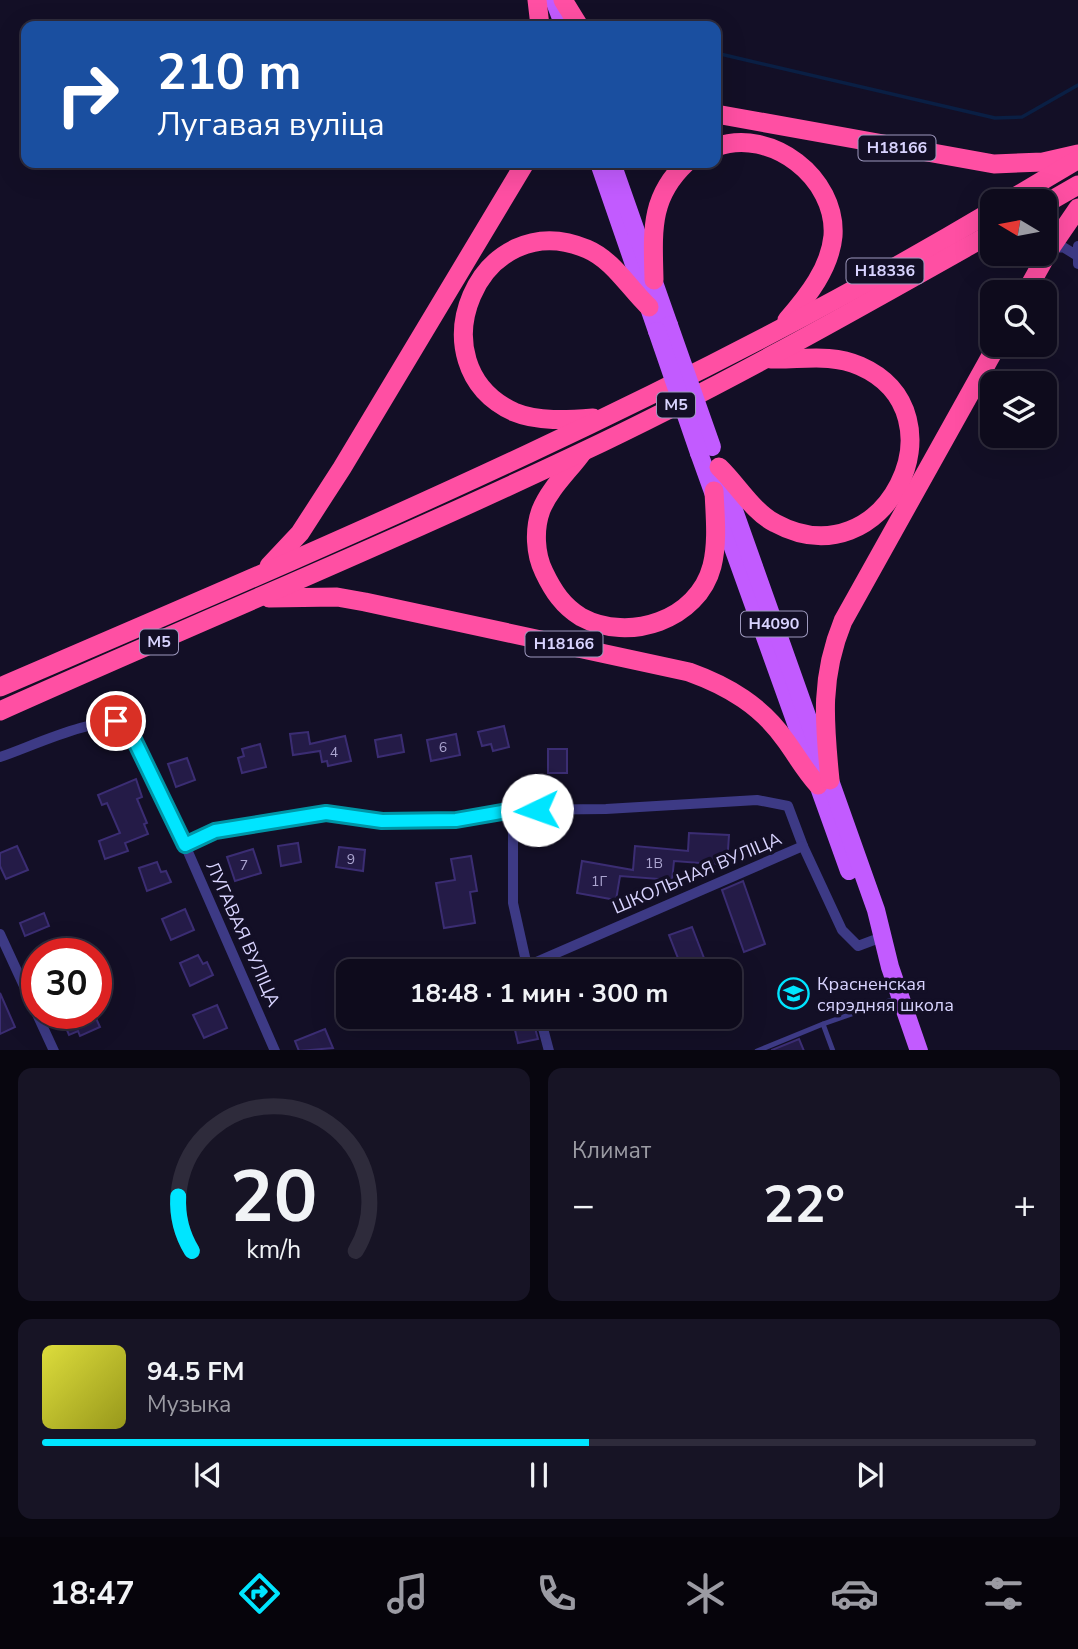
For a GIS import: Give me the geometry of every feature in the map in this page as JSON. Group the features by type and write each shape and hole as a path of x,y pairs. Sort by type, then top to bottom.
{"highway":[{"path":"539,0 540,21"},
{"path":"563,0 576,21"},
{"name":"Н18166","path":"721,115 994,164 1044,162 1078,154"},
{"path":"721,146 742,143 786,153 803,166 819,185 830,211 833,234 829,259 804,301 777,332"},
{"path":"1028,189 1078,160"},
{"path":"257,576 279,557 307,522 522,168"},
{"path":"654,280 654,223 660,195 682,168"},
{"path":"1057,197 1078,186"},
{"path":"1057,239 1078,208"},
{"name":"Н18336","path":"777,332 980,218"},
{"name":"Н18336","path":"769,359 980,240"},
{"path":"605,417 537,418 515,412 483,387 472,370 463,341 464,314 475,284 493,262 515,249 540,243 564,242 588,250 611,264 649,307"},
{"name":"М5","path":"0,687 367,529 605,417 777,332"},
{"path":"824,783 825,677 832,649 843,621 990,357"},
{"path":"719,467 773,523 794,531 823,535 850,531 875,519 894,496 907,471 910,447 907,424 899,401 883,381 861,366 834,358 769,359"},
{"name":"М5","path":"0,711 265,598 583,452 769,359"},
{"name":"Н18166","path":"583,452 551,489 541,511 536,539 540,564 561,602 582,617 605,626 638,627 662,621 696,598 713,565 714,491"},
{"name":"Н18166","path":"265,598 337,597 365,601 689,672 733,690 754,706 775,727 804,770 824,783"}],"main road":[{"path":"539,0 549,21"},
{"path":"554,0 562,21"},
{"name":"Н4090","path":"601,168 649,307 663,328"},
{"name":"Н4090","path":"614,168 654,280 663,328 706,450 714,491 824,783 876,910 890,967 919,1050"},
{"name":"Н4090","path":"706,450 719,467 874,940 890,967"}],"street":[{"path":"1057,248 1063,247 1077,255"},
{"name":"ЛУГАВАЯ ВУЛІЦА","path":"0,757 94,724 116,721 127,725 185,845 275,1050"},
{"path":"185,845 215,831 326,813 382,821 456,820 513,810 607,809 757,800 788,806 803,846"},
{"path":"513,810 513,903 526,959"},
{"name":"ШКОЛЬНАЯ ВУЛІЦА","path":"550,959 803,846 842,930 858,946 874,940"},
{"path":"0,934 54,1050"},
{"path":"543,1029 549,1050"}],"lane":[{"path":"759,1050 900,996"},
{"path":"823,1024 833,1050"}],"building":[{"path":"504,726 509,747 493,751 491,744 482,746 478,732"},
{"path":"308,732 310,744 345,736 351,761 328,766 327,761 322,762 320,751 293,755 290,734"},
{"path":"456,734 460,755 431,761 427,740"},
{"path":"401,735 404,752 378,757 375,740"},
{"path":"260,744 266,767 242,773 238,758 244,756 242,749"},
{"path":"548,749 567,749 567,773 548,773"},
{"path":"187,758 195,780 176,787 168,764"},
{"path":"136,779 142,797 137,799 147,823 144,824 148,834 125,843 128,851 105,859 99,841 120,833 107,803 102,805 98,795"},
{"path":"689,833 729,835 727,865 674,861 672,880 620,876 616,900 577,893 582,861 633,870 635,846 688,851"},
{"path":"298,843 301,862 281,866 278,846"},
{"path":"17,846 28,870 6,879 0,866 0,853"},
{"path":"339,847 365,850 363,871 336,867"},
{"path":"253,849 261,873 235,881 227,857"},
{"path":"471,856 477,891 470,892 475,923 444,928 436,883 455,880 451,859"},
{"path":"157,862 161,872 166,871 171,882 147,891 139,868"},
{"path":"743,881 765,944 744,952 722,890"},
{"path":"185,909 194,930 171,940 162,919"},
{"path":"44,913 49,926 25,936 20,923"},
{"path":"692,927 704,959 678,959 669,935"},
{"path":"198,955 203,964 207,962 213,975 190,986 180,963"},
{"path":"0,993 15,1027 0,1034"},
{"path":"217,1005 227,1028 204,1038 193,1015"},
{"path":"66,1029 96,1029 80,1036 78,1031 69,1035"},
{"path":"325,1029 333,1048 299,1050 295,1041"},
{"path":"515,1029 535,1029 538,1039 518,1043"},
{"path":"799,1039 804,1050 772,1050"}],"waterway":[{"path":"721,54 995,118 1022,117 1078,85"}],"place":[{"name":"Красненская сярэдняя школа","path":"794,994"}],"route":[{"path":"116,721 127,725 185,845 215,831 326,813 382,821 456,820 513,810 537,810"}]}
